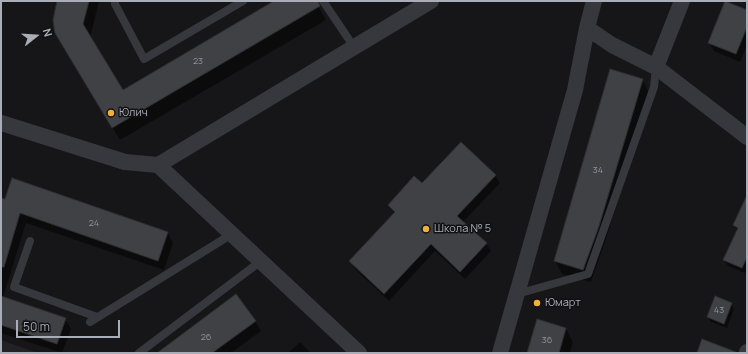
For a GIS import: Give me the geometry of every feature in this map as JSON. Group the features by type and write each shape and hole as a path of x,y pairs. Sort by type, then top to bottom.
{"street":[{"path":"1,123 125,162 158,165 431,1"},
{"path":"500,353 575,90 587,28 594,1"},
{"path":"656,67 682,1"},
{"path":"587,28 612,45 656,67 747,137"},
{"path":"158,165 359,353"}],"lane":[{"path":"115,1 115,4 144,59 243,1"},
{"path":"323,1 354,47"},
{"path":"516,294 588,274 654,87 656,67"},
{"path":"30,241 14,286 93,320 232,234"},
{"path":"140,353 261,261"}],"shaded area":[{"path":"1,340 38,353 1,353"}],"building":[{"path":"57,1 89,1 83,24 123,90 274,1 318,1 320,6 112,128 55,33 53,20"},
{"path":"725,1 747,10 747,27 736,54 708,43"},
{"path":"610,69 643,79 599,226 583,270 554,261"},
{"name":"Школа № 5","path":"461,142 496,175 457,216 487,243 460,272 431,244 384,294 349,261 395,212 388,205 414,176 422,183"},
{"path":"12,178 168,232 158,261 20,213 4,267 1,267 1,198 5,199"},
{"path":"747,195 747,257 742,268 723,260 738,228 733,225"},
{"path":"236,294 256,321 212,353 157,353"},
{"path":"1,296 66,318 57,344 1,325"},
{"path":"715,296 732,303 724,324 707,317"},
{"path":"537,319 566,328 559,353 527,353"},
{"path":"702,339 736,352 697,353"}],"place":[{"name":"Юлич","path":"111,113"},
{"name":"Школа № 5","path":"426,229"},
{"name":"Юмарт","path":"537,303"}]}
